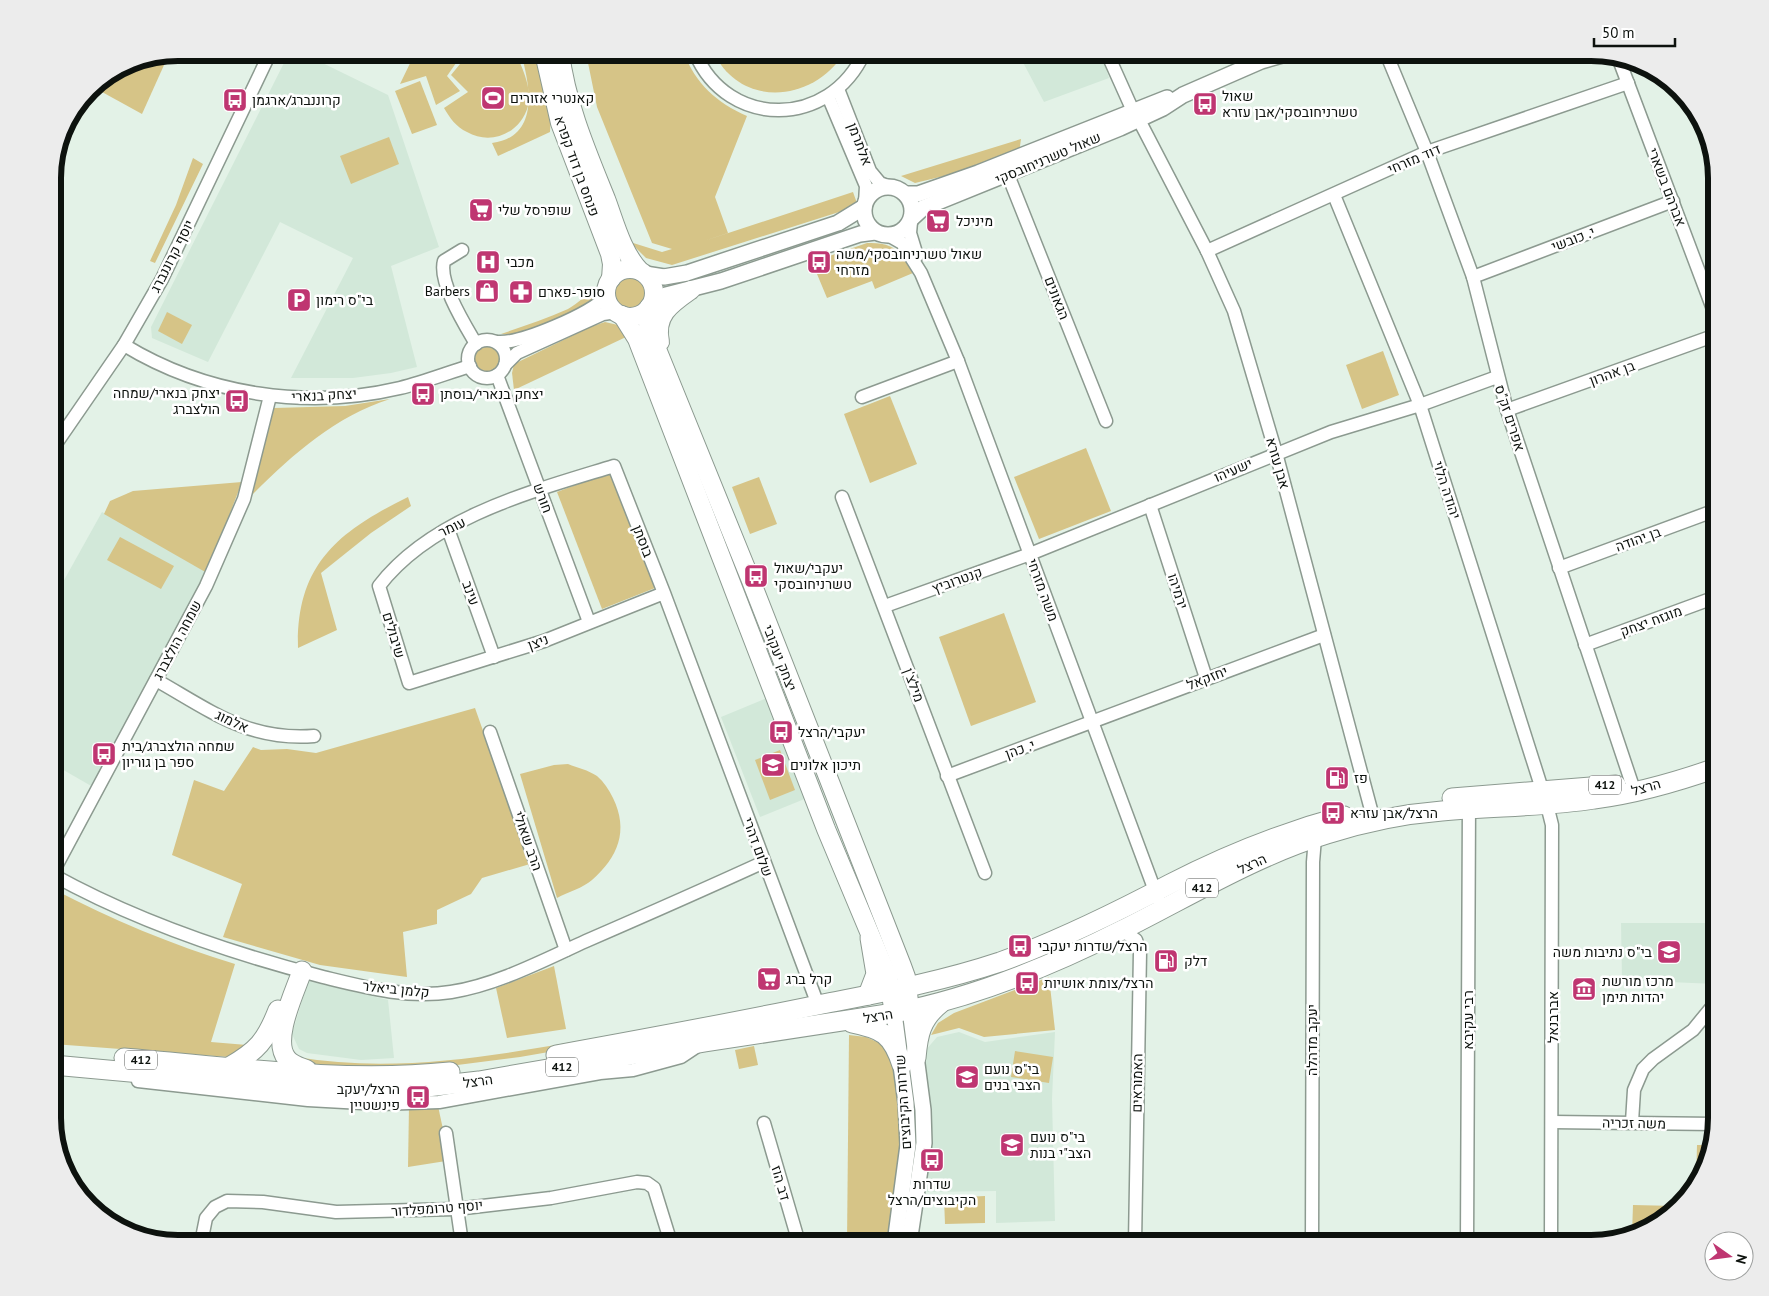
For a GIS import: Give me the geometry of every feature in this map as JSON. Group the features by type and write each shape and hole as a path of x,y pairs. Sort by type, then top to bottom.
{"main road":[{"name":"פנחס בן דוד קפרא","path":"546,62 560,123 610,254 612,264 609,288"},
{"name":"פנחס בן דוד קפרא","path":"562,62 569,95 582,138 622,242 634,264 643,273"},
{"path":"634,269 643,273 654,291 651,305 634,316 619,313 609,288 621,271 634,269"},
{"path":"664,365 658,332 660,318 667,308 691,290"},
{"name":"יצחק יעקובי","path":"651,305 648,327 902,966 899,989"},
{"name":"יצחק יעקובי","path":"619,313 637,339 870,938 888,977 899,989"},
{"name":"הרצל","path":"62,1066 279,1086 361,1090 442,1086 702,1042 902,1012 946,1000 1025,973 1122,930 1199,870 1292,832 1438,799 1469,803 1621,795 1708,770"},
{"name":"הרצל","path":"1545,798 1632,784 1668,781"},
{"name":"הרצל","path":"62,1053 320,1075 407,1076 472,1069 726,1024 899,989 978,969 1158,901 1372,815"},
{"path":"868,995 876,974 870,938"},
{"path":"229,1068 256,1050 271,1029 297,970"},
{"path":"297,970 281,1032 281,1046 285,1057 290,1062 320,1075"},
{"name":"שדרות הקיבוצים","path":"899,989 902,1012"},
{"path":"844,1022 869,1026 884,1033 909,1061 922,1024 932,1011 946,1000"},
{"path":"271,1029 268,1070 271,1080 279,1086"}],"street":[{"name":"אבן עזרא","path":"1111,61 1134,118 1207,251 1234,311 1276,453 1372,815"},
{"name":"שאול טשרניחובסקי","path":"912,220 923,208 1008,175 1134,118 1162,99 1183,95 1261,61"},
{"name":"אפרים זק\"ס","path":"1390,61 1427,152 1473,277 1497,377 1632,784"},
{"name":"יוסף קרוננברג","path":"62,435 124,345 162,279 265,62"},
{"path":"701,62 710,78 722,90 753,107 788,110 809,106 833,92 854,72 859,62"},
{"name":"אברהם בשארי","path":"1621,66 1708,296"},
{"name":"דוד מזרחי","path":"1207,251 1427,152 1628,83"},
{"name":"אלתרמן","path":"833,92 870,170 880,183 899,191"},
{"name":"אלתרמן","path":"833,92 866,186 865,205"},
{"name":"שאול טשרניחובסקי","path":"899,191 918,194 1134,118"},
{"name":"הגאונים","path":"1008,175 1106,421"},
{"path":"643,273 664,277 694,271 838,223 865,205 875,192 881,188 899,191 912,202 912,220 901,232 860,234 691,290 666,295 651,305"},
{"name":"יהודה הלוי","path":"1334,195 1420,405 1545,798"},
{"name":"י. כובשי","path":"1473,277 1673,202"},
{"path":"865,205 866,222 882,234"},
{"name":"משה מזרחי","path":"912,220 910,233 921,273 958,361 1158,901"},
{"name":"משה מזרחי","path":"882,234 902,243 921,273"},
{"path":"462,250 444,261 442,271 451,296 476,344"},
{"path":"609,288 586,312 524,338 510,342 485,340 476,344 470,352 470,366 478,376 491,378 517,353 604,314 619,313"},
{"name":"בן אהרון","path":"1508,410 1708,338"},
{"path":"497,342 505,352 501,370"},
{"name":"יצחק בנארי","path":"124,345 146,358 181,372 270,396 311,399 386,390 419,383 470,366"},
{"path":"862,396 958,361"},
{"name":"חורש","path":"501,370 540,490 589,622"},
{"name":"ישעיהו","path":"1030,554 1276,453 1377,416 1420,405 1497,377"},
{"name":"שמחה הולצברג","path":"62,857 206,586 234,524 244,499 270,396"},
{"name":"בוסתן","path":"540,490 614,466 700,689"},
{"name":"עומר","path":"379,586 393,568 411,552 448,528 540,490"},
{"name":"מילצ'ן","path":"842,496 985,873"},
{"name":"ירמיהו","path":"1150,505 1206,678"},
{"name":"בן יהודה","path":"1560,568 1708,513"},
{"name":"עינב","path":"448,528 494,657"},
{"name":"קנטרוביץ","path":"885,606 1030,554"},
{"name":"שיבולים","path":"379,586 409,683"},
{"name":"ניצן","path":"409,683 544,641 664,592"},
{"name":"מוגזח יצחק","path":"1585,645 1708,600"},
{"name":"יחזקאל","path":"1092,722 1324,634"},
{"name":"אלמוג","path":"156,680 246,729 282,737 314,736"},
{"name":"שלום דהרי","path":"700,689 818,1005"},
{"name":"י. כהן","path":"948,776 1092,722"},
{"name":"הרב שאולי","path":"490,732 566,950"},
{"name":"אברבנאל","path":"1545,798 1554,840 1551,1235"},
{"name":"רבי עקיבא","path":"1467,1235 1469,803"},
{"name":"יעקב מדהלה","path":"1312,1235 1313,857 1315,838"},
{"name":"קלמן ביאלר","path":"62,880 79,890 177,933 297,970 368,988 406,993 438,994 469,988 500,978 764,862"},
{"name":"האמוראים","path":"1122,930 1136,940 1140,952 1135,1235"},
{"name":"שדרות הקיבוצים","path":"902,1012 909,1061 923,1110 924,1143 910,1235"},
{"path":"1632,1122 1634,1090 1643,1069 1653,1059 1693,1030 1708,1012"},
{"path":"97,1068 125,1078 156,1084 308,1100 380,1104 439,1102 600,1073 633,1070 681,1057 702,1042"},
{"name":"שדרות הקיבוצים","path":"896,1235 908,1153 909,1061"},
{"name":"משה זכריה","path":"1552,1122 1708,1124"},
{"name":"דב הוז","path":"764,1123 796,1235"},
{"path":"446,1133 460,1235"},
{"name":"יוסף טרומפלדור","path":"203,1235 206,1218 214,1208 225,1202 253,1201 336,1212 456,1209 551,1198 628,1182 647,1183 654,1188 669,1235"}],"shaded area":[{"path":"1022,61 1104,61 1109,78 1044,102"},
{"path":"285,62 320,62 388,95 439,247 391,266 417,367 391,373 353,378 291,378 353,258 280,222 208,362 152,338 151,327"},
{"path":"411,62 457,62 447,76 460,91 436,105 426,76 400,84"},
{"name":"קאנטרי אזורים","path":"462,62 519,62 529,93 528,106 524,115 512,130 495,137 476,136 463,130 456,125 444,108 468,92 451,75"},
{"path":"523,62 537,62 551,111 550,132 498,156 492,143 507,139 517,132 524,122 528,110 529,97"},
{"path":"588,62 688,62 694,74 708,91 726,105 747,116 715,197 728,233 701,242 853,192 858,206 672,265 646,258 630,242 662,252 672,249 652,243 597,107"},
{"path":"720,62 837,62 815,82 797,89 778,92 759,91 741,84 726,71"},
{"path":"165,63 142,114 100,91 127,73 141,67"},
{"path":"420,81 437,125 412,134 395,91"},
{"path":"389,137 399,164 351,184 340,156"},
{"path":"1021,139 1019,153 998,163 915,183 901,176"},
{"path":"193,158 203,164 155,263 150,261 176,205"},
{"path":"867,243 884,244 896,249 905,259 913,273 875,289 872,281 827,298 812,262"},
{"path":"632,273 645,279 651,292 645,305 632,311 619,305 613,292 619,279"},
{"path":"598,291 592,306 525,335 501,334 568,309 586,296"},
{"path":"167,312 192,325 182,344 158,331"},
{"path":"605,322 618,325 626,337 514,390 512,373 514,364 590,327"},
{"path":"487,344 498,348 502,359 498,370 487,374 476,370 472,359 476,348"},
{"path":"1383,351 1399,395 1362,409 1346,365"},
{"path":"890,396 917,464 870,483 844,414"},
{"path":"390,399 350,416 332,427 298,452 251,496 274,408 345,406"},
{"path":"1086,448 1111,511 1039,539 1014,477"},
{"path":"610,472 655,588 602,609 557,492"},
{"path":"759,477 777,524 750,534 732,487"},
{"path":"242,482 207,573 104,514 110,501 133,491"},
{"path":"408,497 411,506 371,533 321,573 337,630 298,648 299,619 305,594 314,572 326,554 361,523"},
{"path":"102,512 213,575 93,787 62,769 62,584"},
{"path":"120,537 174,566 161,589 107,560"},
{"path":"1004,613 1036,702 971,726 939,637"},
{"path":"767,698 807,798 760,817 721,717"},
{"path":"475,708 530,864 482,878 471,894 437,910 437,924 403,932 407,977 320,965 223,937 242,884 172,855 194,780 224,791 253,747 261,750 287,749 316,753"},
{"path":"780,750 795,790 770,800 755,760"},
{"path":"568,764 594,774 604,783 618,810 620,832 614,853 601,871 584,885 557,898 520,774 554,765"},
{"path":"62,894 142,931 235,964 211,1042 260,1046 242,1058 62,1045"},
{"name":"בי\"ס נתיבות משה","path":"1621,923 1708,923 1708,984 1622,980"},
{"path":"554,966 566,1029 507,1038 496,988"},
{"path":"1049,977 1055,1030 984,1037 959,1028 931,1035 938,1023 954,1013"},
{"path":"308,981 388,1000 394,1058 361,1060 307,1053 299,1049 292,1034"},
{"path":"772,1007 727,1021 520,1057 434,1068 321,1067 296,1057 372,1064 449,1060 525,1050"},
{"path":"959,1032 985,1042 1055,1032 1052,1099 1055,1221 996,1223 996,1191 927,1192 930,1142 925,1051 937,1037"},
{"path":"849,1035 866,1037 884,1045 894,1068 904,1135 891,1235 847,1235"},
{"path":"754,1046 758,1065 739,1069 735,1050"},
{"path":"1015,1051 1053,1057 1049,1083 1011,1077"},
{"path":"409,1106 438,1106 444,1134 446,1161 408,1167"},
{"path":"1697,1145 1704,1145 1702,1155 1696,1168"},
{"path":"985,1196 985,1223 945,1224 944,1198"},
{"path":"1633,1205 1667,1206 1649,1219 1632,1227"}],"place":[{"name":"קאנטרי אזורים","path":"493,98"},
{"name":"קרוננברג/ארגמן","path":"235,100"},
{"name":"שאול טשרניחובסקי/אבן עזרא","path":"1205,104"},
{"name":"שופרסל שלי","path":"481,210"},
{"name":"מיניכל","path":"938,221"},
{"name":"מכבי","path":"488,262"},
{"name":"שאול טשרניחובסקי/משה מזרחי","path":"819,262"},
{"name":"Barbers","path":"487,291"},
{"name":"סופר-פארם","path":"521,292"},
{"name":"בי\"ס רימון","path":"299,300"},
{"name":"יצחק בנארי/בוסתן","path":"423,394"},
{"name":"יצחק בנארי/שמחה הולצברג","path":"237,401"},
{"name":"יעקבי/שאול טשרניחובסקי","path":"756,576"},
{"name":"יעקבי/הרצל","path":"781,732"},
{"name":"שמחה הולצברג/בית ספר בן גוריון","path":"104,754"},
{"name":"תיכון אלונים","path":"773,765"},
{"name":"פז","path":"1337,778"},
{"name":"הרצל/אבן עזרא","path":"1333,813"},
{"name":"הרצל/שדרות יעקבי","path":"1020,946"},
{"name":"בי\"ס נתיבות משה","path":"1669,952"},
{"name":"דלק","path":"1166,961"},
{"name":"קרל ברג","path":"769,979"},
{"name":"הרצל/צומת אושיות","path":"1027,983"},
{"name":"מרכז מורשת יהדות תימן","path":"1584,989"},
{"name":"בי\"ס נועם הצבי בנים","path":"967,1077"},
{"name":"הרצל/יעקב פינשטיין","path":"418,1097"},
{"name":"בי\"ס נועם הצב\"י בנות","path":"1012,1145"},
{"name":"שדרות הקיבוצים/הרצל","path":"932,1160"}]}
